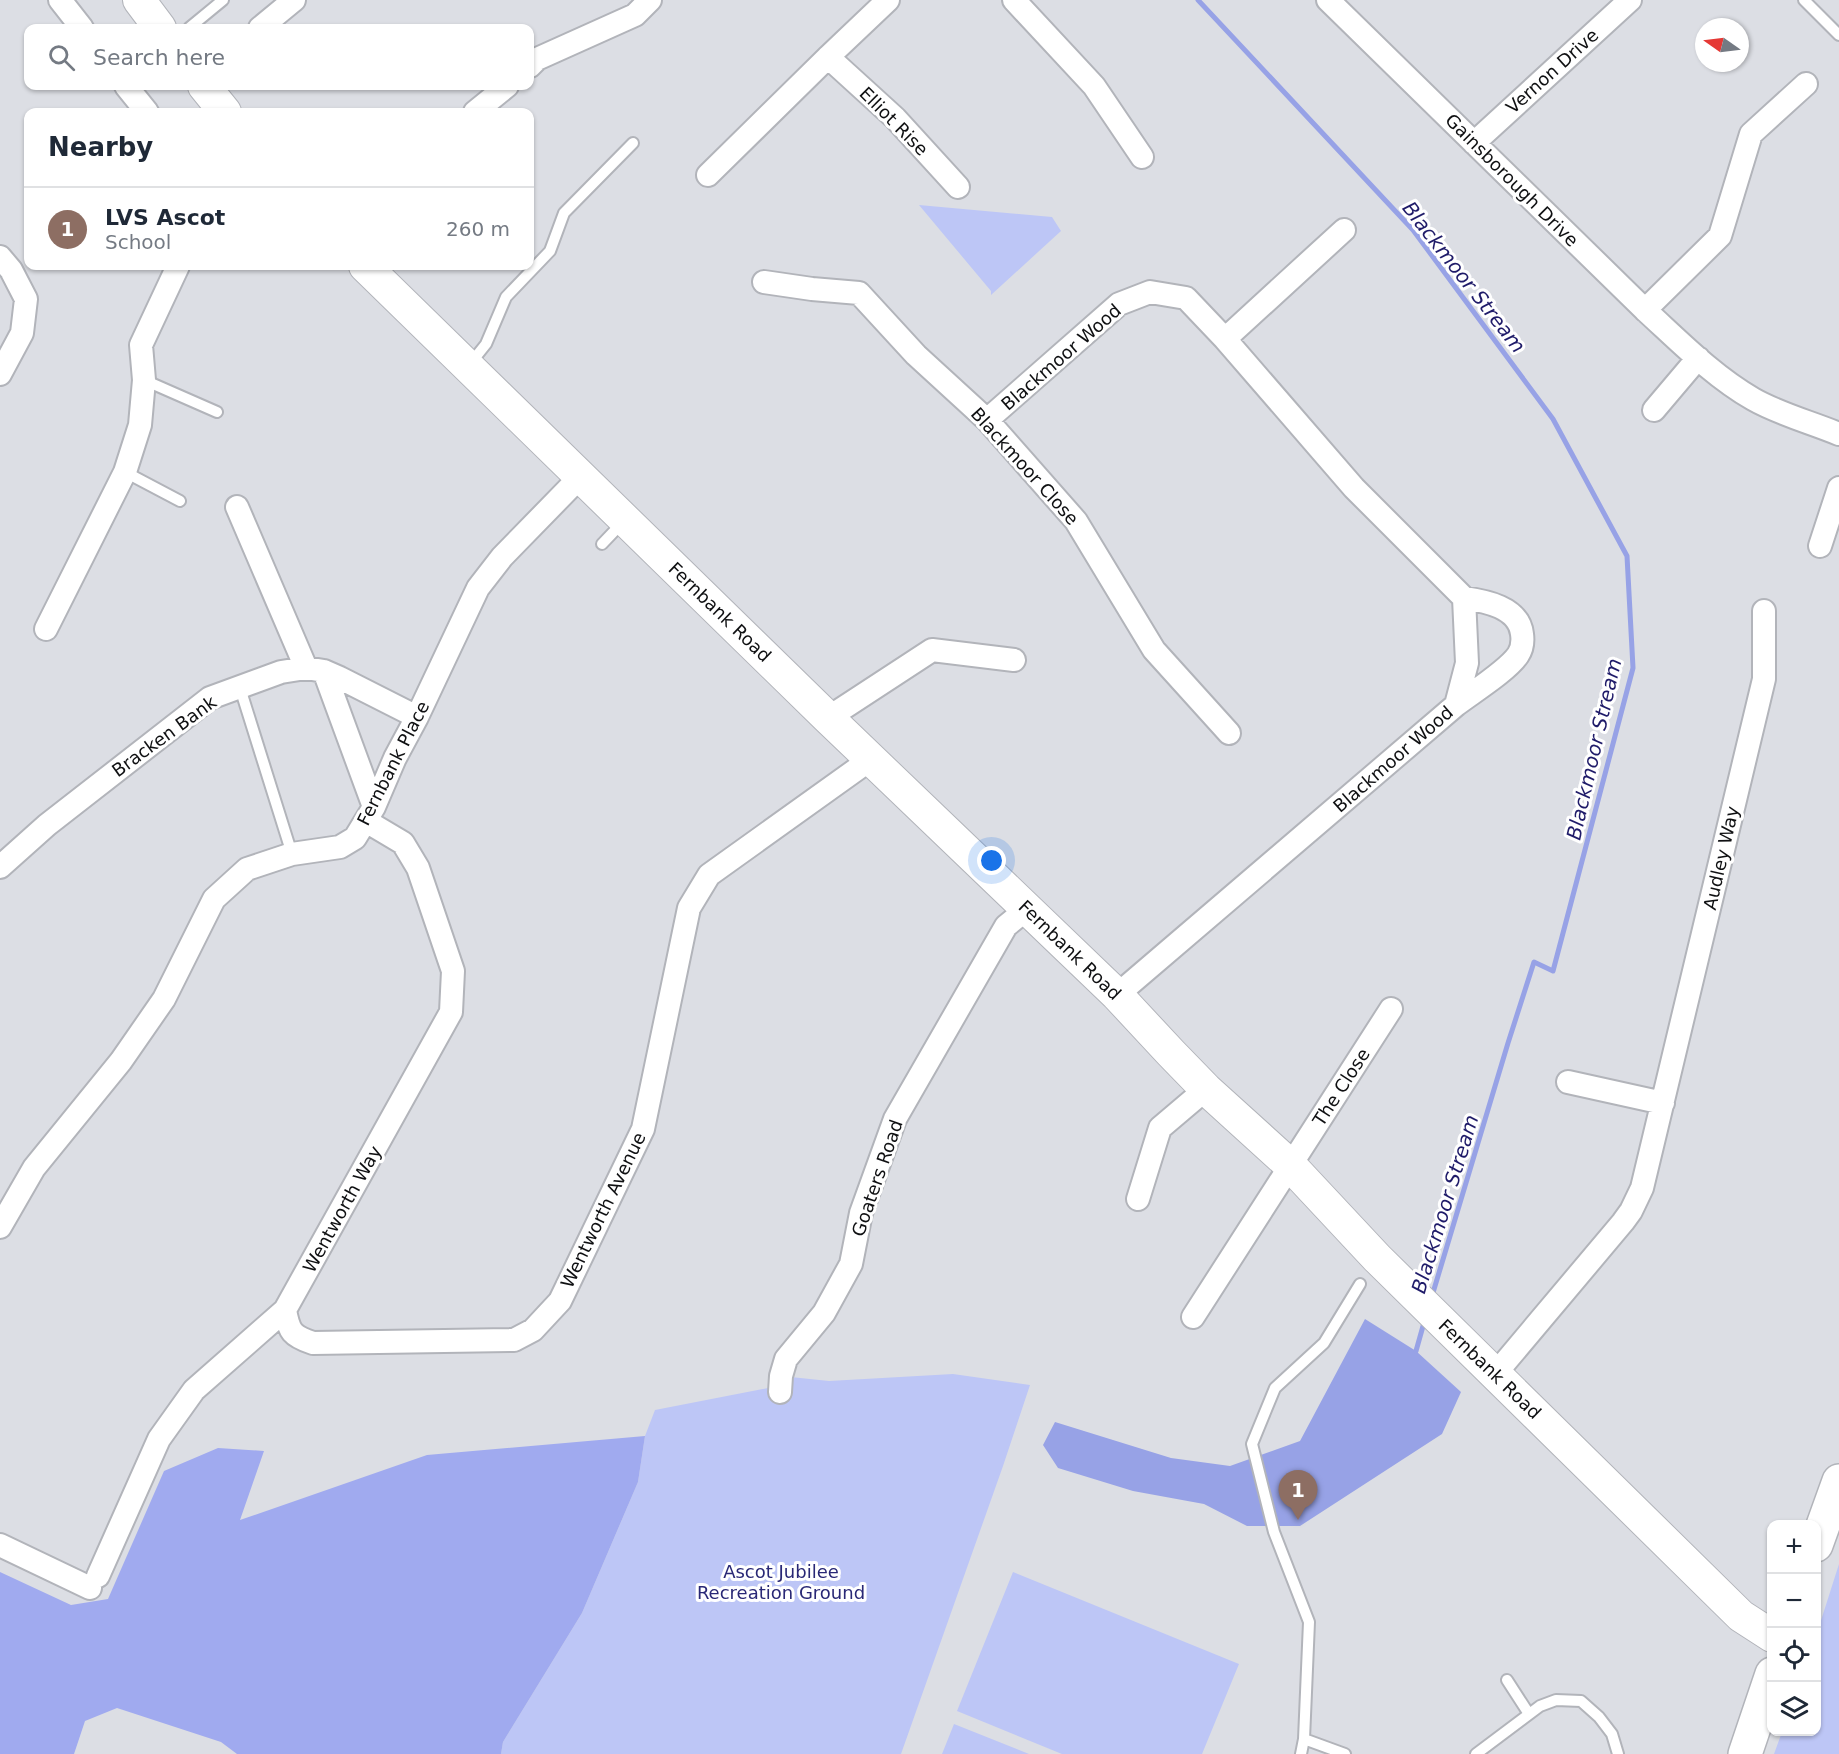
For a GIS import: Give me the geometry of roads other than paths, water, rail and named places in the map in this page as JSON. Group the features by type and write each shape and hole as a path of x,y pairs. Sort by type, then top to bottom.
{"main road":[{"path":"1821,1531 1839,1481"},
{"path":"1745,1754 1769,1682"}],"street":[{"path":"60,0 79,24"},
{"path":"139,0 157,24"},
{"path":"265,24 294,0"},
{"path":"534,62 634,15 650,0"},
{"path":"708,175 888,0"},
{"path":"1014,0 1094,86 1142,157"},
{"name":"Gainsborough Drive","path":"1328,0 1645,310 1698,358 1731,386 1753,399 1839,434"},
{"name":"Vernon Drive","path":"1474,142 1630,0"},
{"name":"Elliot Rise","path":"828,57 895,118 958,187"},
{"path":"1645,310 1720,236 1751,134 1806,84"},
{"path":"129,90 144,108"},
{"path":"207,90 221,108"},
{"path":"480,108 502,90"},
{"path":"1226,339 1344,230"},
{"path":"0,257 11,270 26,299 22,333 0,374"},
{"path":"46,629 124,472 140,425 144,380 141,345 176,270"},
{"name":"Fernbank Road","path":"369,270 828,718 1117,995 1206,1089 1291,1166 1377,1258 1741,1616 1767,1633"},
{"name":"Blackmoor Close","path":"764,282 859,293 916,355 987,420 1076,521 1154,650 1229,733"},
{"name":"Blackmoor Wood","path":"987,420 1119,304 1150,292 1186,298 1226,339 1354,488 1464,598 1467,663 1456,705 1117,995"},
{"path":"1654,410 1698,358"},
{"name":"Fernbank Place","path":"0,1227 34,1168 121,1061 164,999 214,900 247,869 292,854 340,847 355,838 370,814 478,588 502,557 581,476"},
{"path":"1820,546 1839,488"},
{"path":"237,507 315,670 370,814"},
{"path":"1456,705 1511,663 1519,654 1523,641 1522,627 1515,617 1486,601 1464,598"},
{"name":"Audley Way","path":"1496,1373 1632,1211 1642,1188 1764,679 1764,611"},
{"path":"828,718 932,650 1014,660"},
{"path":"315,670 340,678 417,717"},
{"name":"Bracken Bank","path":"0,867 47,825 210,698 281,672 315,670"},
{"name":"Wentworth Avenue","path":"285,1310 288,1327 299,1338 313,1343 514,1340 533,1330 560,1301 643,1129 689,908 709,875 872,759"},
{"name":"Wentworth Way","path":"0,1545 94,1582 159,1439 194,1390 285,1310 451,1012 453,971 418,868 403,843 370,814"},
{"name":"Goaters Road","path":"780,1392 781,1376 786,1359 824,1313 850,1264 861,1213 895,1119 1006,926 1028,908"},
{"name":"The Close","path":"1193,1317 1391,1009"},
{"path":"1568,1082 1663,1103"},
{"path":"1138,1199 1160,1128 1206,1089"}],"lane":[{"path":"194,24 223,0"},
{"path":"1804,0 1839,35"},
{"path":"534,268 550,251 564,213 633,143"},
{"path":"468,366 486,344 506,297 532,270"},
{"path":"144,380 217,412"},
{"path":"124,472 180,501"},
{"path":"602,544 626,520"},
{"path":"240,688 292,854"},
{"path":"1300,1754 1304,1739 1309,1622 1274,1532 1252,1444 1275,1388 1324,1343 1360,1284"},
{"path":"1507,1680 1529,1714"},
{"path":"1476,1754 1540,1706 1556,1700 1581,1701 1599,1717 1611,1734 1618,1754"},
{"path":"1304,1739 1345,1754"}],"waterway":[{"name":"Blackmoor Stream","path":"1198,0 1413,230 1553,419 1627,556 1633,668 1553,971 1534,962 1432,1296"},
{"name":"Blackmoor Stream","path":"1416,1351 1425,1319"}],"place":[{"name":"LVS Ascot","path":"1298,1520"}],"park label":[{"name":"Ascot Jubilee Recreation Ground","path":"781,1581"}]}
